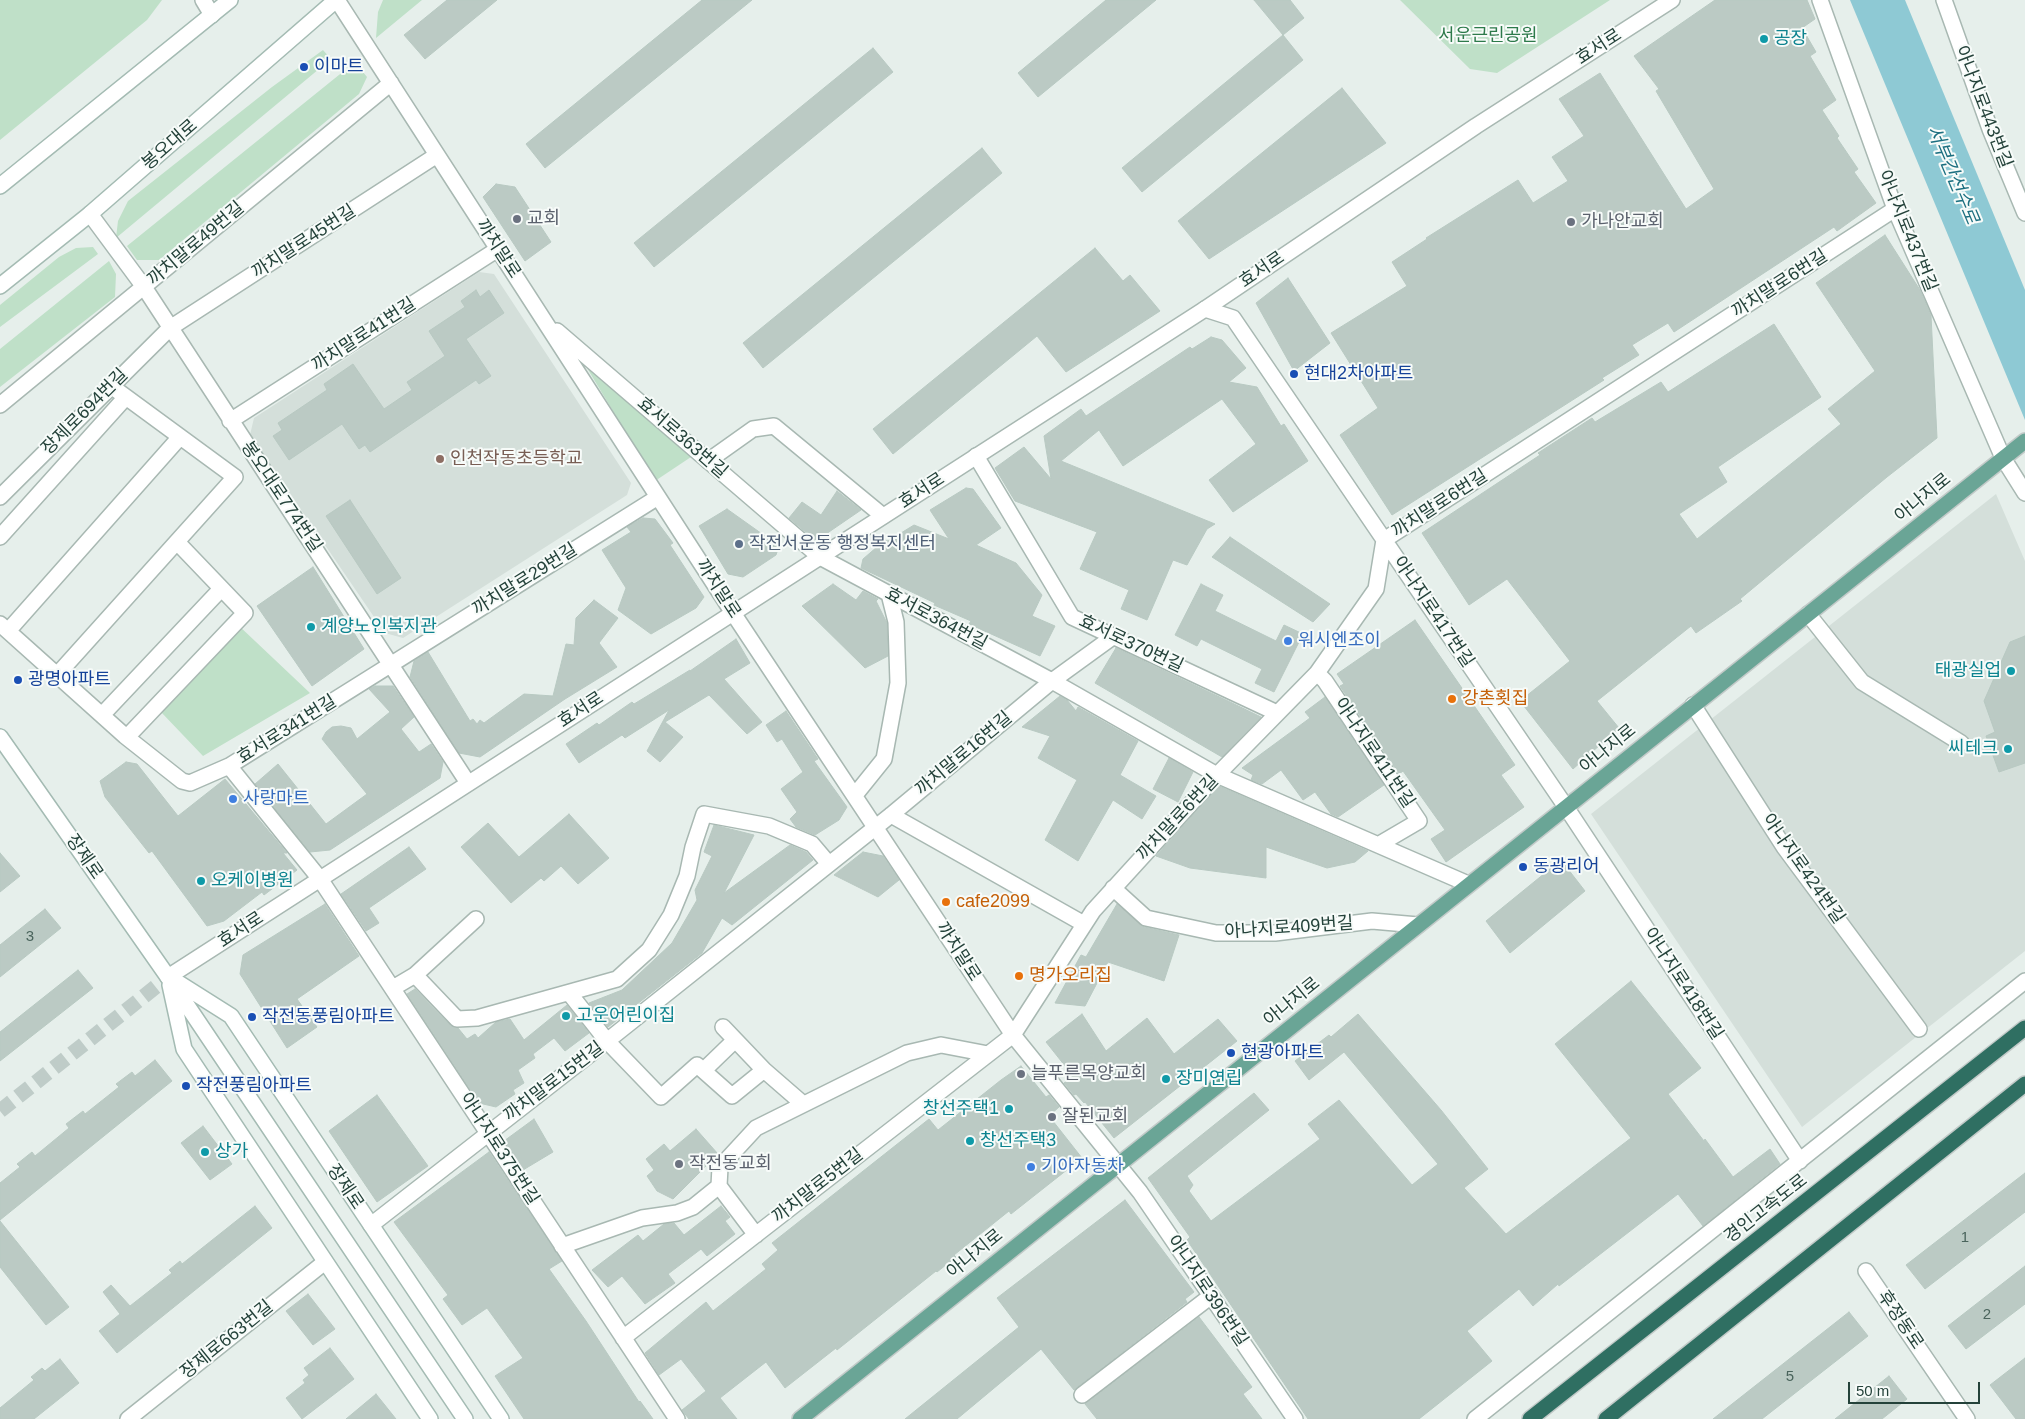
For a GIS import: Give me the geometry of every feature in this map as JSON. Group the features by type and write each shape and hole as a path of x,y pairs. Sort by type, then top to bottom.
{"highway":[{"name":"경인고속도로","path":"1530,1419 2025,1028"},
{"path":"1606,1419 2025,1084"}],"main road":[{"name":"아나지로","path":"800,1419 2015,449"}],"street":[{"path":"203,0 212,15"},
{"path":"0,186 230,0"},
{"name":"까치말로","path":"336,0 733,613 1013,1034 1118,1165"},
{"name":"봉오대로","path":"0,286 90,214 336,0"},
{"name":"효서로","path":"168,976 1205,308 1476,126 1672,0"},
{"name":"아나지로437번길","path":"1820,0 1895,209 2015,449 2025,493"},
{"name":"아나지로443번길","path":"1944,0 1990,129 2025,213"},
{"name":"까치말로49번길","path":"0,405 391,83"},
{"name":"까치말로45번길","path":"170,328 438,155"},
{"name":"까치말로6번길","path":"1013,1034 1084,924 1113,888 1317,672 1376,589 1384,540 1895,209"},
{"name":"봉오대로774번길","path":"90,214 144,287 468,784"},
{"name":"까치말로41번길","path":"230,421 498,249"},
{"name":"아나지로417번길","path":"1205,308 1233,318 1566,807"},
{"name":"효서로363번길","path":"544,320 820,557"},
{"name":"장제로694번길","path":"0,497 170,328"},
{"path":"57,675 235,477 111,386"},
{"path":"0,537 126,397"},
{"path":"708,461 753,429 774,426 883,516"},
{"path":"180,437 4,627 127,737 182,781 190,783 230,766"},
{"name":"효서로370번길","path":"976,456 1072,616 1277,713"},
{"name":"까치말로29번길","path":"391,664 658,497"},
{"path":"127,737 245,613 177,542"},
{"name":"효서로364번길","path":"820,557 1052,681 1218,775"},
{"path":"102,715 221,589"},
{"path":"855,795 884,758 898,683 896,622 889,594"},
{"path":"1808,614 1862,682 1961,743"},
{"name":"까치말로16번길","path":"876,827 1052,681 1114,636"},
{"name":"효서로341번길","path":"320,879 230,766 391,664"},
{"name":"아나지로411번길","path":"1317,672 1325,681 1419,821 1378,845"},
{"name":"아나지로424번길","path":"1693,705 1784,847 1919,1029"},
{"name":"장제로","path":"0,737 168,976 465,1419"},
{"path":"1218,775 1468,884"},
{"name":"아나지로418번길","path":"1566,807 1800,1161"},
{"path":"415,975 457,1019 477,1018 570,994 617,979 649,950 671,915 688,876 693,847 704,814 769,826 812,844 829,864"},
{"path":"890,815 1084,924"},
{"name":"까치말로15번길","path":"371,1225 608,1041 876,827"},
{"name":"아나지로375번길","path":"320,879 677,1419"},
{"name":"아나지로409번길","path":"1113,888 1146,918 1216,933 1274,933 1372,921 1418,925"},
{"path":"392,988 415,975 476,919"},
{"name":"장제로","path":"168,976 231,1016 501,1419"},
{"name":"장제로","path":"168,976 184,1049 430,1419"},
{"path":"1475,1419 2025,981"},
{"path":"570,994 608,1041 661,1097 697,1065 732,1096 764,1070"},
{"path":"723,1027 734,1041 764,1070 802,1103"},
{"name":"까치말로5번길","path":"624,1338 1013,1034"},
{"path":"704,1070 734,1041"},
{"path":"756,1235 719,1186 720,1167 756,1128 802,1103 907,1053 941,1045 988,1054"},
{"name":"아나지로396번길","path":"1118,1165 1140,1192 1294,1419"},
{"path":"562,1246 642,1218 677,1213 693,1207 719,1186"},
{"name":"장제로663번길","path":"128,1419 325,1262"},
{"name":"후정동로","path":"1866,1271 1967,1419"},
{"path":"1082,1394 1211,1296"}],"shaded area":[{"name":"인천작동초등학교","path":"479,272 494,274 631,483 627,495 403,638 385,633 250,435 254,418"},
{"path":"1996,494 2025,561 2025,951 1802,1127 1591,814"}],"green space":[{"path":"0,0 162,0 147,20 0,140"},
{"path":"383,0 422,0 376,38 378,12"},
{"name":"서운근린공원","path":"1400,0 1610,0 1497,73 1470,69"},
{"path":"323,50 331,59 116,238 118,221 128,201 272,87"},
{"path":"355,62 367,77 359,94 159,260 137,260 127,246"},
{"path":"93,247 98,254 0,327 0,305 59,257 76,248"},
{"path":"109,261 116,274 115,297 0,387 0,349"},
{"path":"584,363 691,457 655,481"},
{"path":"237,624 310,693 203,756 161,712"}],"water":[{"name":"서부간선수로","path":"1850,0 1905,0 2025,290 2025,420"}],"building":[{"path":"447,0 497,0 425,59 404,35"},
{"path":"702,0 752,0 545,168 526,144"},
{"path":"1106,0 1156,0 1038,97 1018,73"},
{"path":"1254,0 1290,0 1304,18 1283,35"},
{"path":"1715,0 1807,0 1815,19 1802,28 1816,52 1810,56 1836,100 1822,110 1839,136 1837,138 1858,169 1854,172 1876,203 1837,231 1834,227 1674,332 1668,323 1632,345 1639,355 1602,378 1604,380 1392,515 1340,435 1378,408 1331,333 1407,286 1392,262 1426,238 1518,180 1533,203 1568,181 1552,157 1584,136 1559,99 1600,73 1686,209 1714,189 1656,91 1659,89 1634,56"},
{"path":"1283,35 1303,60 1142,192 1122,168"},
{"path":"873,48 893,72 654,267 634,243"},
{"path":"1342,88 1386,143 1209,259 1178,221"},
{"path":"982,148 1002,173 763,368 743,343"},
{"name":"교회","path":"496,184 515,187 551,242 525,261 483,197"},
{"path":"1885,235 1920,290 1931,315 1937,438 1740,599 1742,601 1696,633 1691,626 1597,701 1619,728 1573,769 1520,701 1570,661 1507,579 1469,605 1422,533 1540,455 1538,453 1592,418 1595,422 1661,382 1668,392 1774,324 1821,397 1718,467 1727,482 1679,514 1697,539 1841,424 1828,409 1875,371 1816,283"},
{"path":"1095,248 1123,281 1130,275 1160,311 1066,372 1037,336 893,454 873,429"},
{"path":"1288,278 1330,343 1294,371 1256,303"},
{"path":"476,290 480,297 489,290 504,313 466,339 491,376 479,384 476,380 370,452 365,445 359,449 342,424 289,460 273,436 282,430 278,423 327,390 324,384 353,364 384,409 412,390 407,382 445,356 429,331 465,307 461,301"},
{"path":"1211,337 1222,340 1246,368 1229,382 1257,387 1281,426 1284,424 1308,461 1233,512 1209,480 1256,444 1222,399 1123,466 1099,430 1061,461 1215,524 1207,529 1187,565 1173,560 1147,620 1121,609 1129,590 1080,569 1097,532 1015,501 995,468 1024,447 1051,479 1044,436 1081,409 1086,416 1190,347 1192,349"},
{"path":"966,488 973,489 1001,528 976,545 1016,563 1042,595 1032,616 1055,626 1040,656 969,624 971,621 934,605 935,603 861,568 863,559 885,540 888,541 914,525 949,539 930,510"},
{"path":"837,491 861,510 826,534 815,540 789,518 802,502 821,515"},
{"path":"350,500 401,578 377,594 326,516"},
{"path":"727,509 779,546 776,555 743,577 728,574 699,526"},
{"path":"643,518 655,519 673,543 670,545 704,597 696,608 651,634 618,610 626,588 602,550 631,532 627,527"},
{"path":"1230,537 1330,604 1313,622 1212,557"},
{"name":"계양노인복지관","path":"313,567 364,649 312,686 257,606"},
{"path":"833,584 856,600 863,591 878,599 876,601 887,623 888,656 865,668 802,606"},
{"path":"1201,584 1223,595 1215,611 1276,641 1284,625 1303,634 1274,692 1255,683 1262,669 1201,639 1197,646 1175,635"},
{"path":"594,600 618,618 599,643 617,667 565,699 480,757 459,753 410,677 414,661 428,652 470,721 473,719 477,724 480,720 484,723 524,694 553,696 566,644 574,645 576,618"},
{"path":"1415,620 1515,765 1501,775 1524,807 1446,862 1431,839 1445,830 1403,771 1399,774 1340,686 1344,684 1337,674"},
{"name":"태광실업","path":"2025,636 2025,763 1999,772 1986,736 1995,732 1984,701 2010,642"},
{"path":"736,639 750,663 724,679 762,722 747,734 709,695 665,722 683,737 660,762 647,751 669,710 625,738 622,735 579,763 566,744 597,723 599,725 632,702 634,704 690,671"},
{"path":"1116,648 1261,717 1222,757 1095,683"},
{"path":"375,686 393,686 414,717 401,729 419,752 431,744 443,762 440,778 330,850 310,852 255,784 278,764 326,824 367,794 322,739 332,727 341,726 351,728 357,739 390,712 369,689"},
{"path":"1060,696 1067,700 1076,711 1078,707 1138,741 1120,775 1156,796 1142,819 1113,800 1078,861 1045,840 1077,780 1038,758 1050,736 1022,727"},
{"path":"1325,697 1384,785 1338,817 1331,814 1315,792 1303,800 1281,770 1262,784 1251,780 1253,775 1242,768 1310,718 1305,712"},
{"path":"786,711 818,759 814,761 847,807 839,820 815,835 796,827 790,819 797,812 781,789 803,772 782,739 777,742 766,725"},
{"path":"1169,758 1193,772 1178,802 1153,789"},
{"path":"126,762 137,764 178,816 225,779 287,853 283,853 297,870 264,895 262,892 224,921 207,926 152,851 149,853 105,797 100,781"},
{"path":"1219,786 1368,851 1355,862 1327,868 1266,847 1266,878 1190,868 1156,856"},
{"path":"569,814 609,858 578,884 561,866 544,881 541,878 511,903 461,847 488,823 519,857"},
{"path":"714,825 754,835 724,893 790,845 806,852 813,860 732,925 722,918 702,953 608,1027 589,1003 622,990 672,943 697,900 695,890 712,856 704,852"},
{"path":"409,847 426,869 369,908 379,923 366,931 341,894"},
{"path":"863,852 883,856 899,880 878,897 834,875"},
{"path":"0,853 20,876 0,892"},
{"path":"1561,860 1585,891 1510,953 1486,921"},
{"path":"325,904 359,956 297,999 317,1027 287,1048 240,974 243,955"},
{"path":"1117,904 1144,927 1179,935 1164,981 1108,962 1085,1006 1055,1003 1081,955 1086,957"},
{"path":"45,909 61,928 0,977 0,945"},
{"path":"78,970 93,988 0,1061 0,1032"},
{"path":"1631,981 1701,1068 1668,1094 1733,1177 1770,1149 1780,1164 1703,1226 1678,1194 1559,1286 1558,1284 1533,1306 1519,1289 1467,1331 1492,1361 1419,1419 1308,1419 1187,1240 1190,1237 1148,1178 1254,1093 1269,1110 1187,1176 1193,1185 1189,1191 1211,1221 1320,1139 1308,1124 1339,1100 1412,1185 1438,1164 1344,1052 1309,1080 1295,1061 1329,1035 1331,1037 1358,1014 1441,1110 1488,1169 1464,1188 1506,1234 1631,1138 1555,1044"},
{"path":"415,989 450,1025 458,1028 467,1039 475,1034 478,1038 496,1022 510,1019 524,1040 567,1005 589,1033 565,1051 554,1038 533,1054 535,1058 518,1070 524,1083 513,1090 515,1094 496,1107 479,1103 407,994"},
{"path":"1082,1014 1106,1051 1147,1018 1174,1054 1218,1019 1237,1041 1114,1138 1085,1102 1076,1094 1074,1095 1064,1083 1073,1076 1046,1042"},
{"path":"155,1060 172,1081 0,1220 0,1183 20,1167 17,1164 32,1152 35,1156 69,1128 66,1124 83,1111 85,1114 119,1087 116,1084 132,1072 135,1076"},
{"path":"1021,1066 1046,1097 1049,1095 1059,1107 1049,1116 1082,1158 1011,1214 1009,1211 954,1255 956,1257 785,1388 766,1362 720,1398 737,1419 689,1419 682,1410 706,1391 681,1359 659,1375 645,1353 706,1302 713,1311 766,1269 762,1264 778,1250 772,1243 929,1119 938,1130"},
{"path":"377,1095 428,1166 377,1202 329,1131"},
{"path":"534,1119 553,1152 523,1170 504,1141"},
{"name":"상가","path":"203,1126 232,1164 210,1180 181,1143"},
{"name":"작전동교회","path":"696,1129 718,1154 673,1199 657,1191 647,1176 654,1170 646,1159 664,1144 670,1151"},
{"path":"489,1152 562,1261 549,1269 586,1321 639,1402 653,1419 524,1419 495,1376 523,1358 487,1308 462,1325 443,1299 448,1295 394,1222"},
{"path":"2025,1173 2025,1212 1925,1289 1906,1265"},
{"path":"1125,1200 1194,1292 1185,1299 1187,1302 1074,1390 1041,1349 957,1419 905,1419 1019,1327 997,1298"},
{"path":"255,1206 272,1228 117,1353 99,1331 120,1314 103,1292 111,1285 130,1306 172,1273 169,1270 180,1261 182,1264"},
{"path":"721,1206 730,1217 725,1221 735,1234 707,1256 701,1249 668,1274 675,1283 645,1304 622,1276 608,1287 592,1270 638,1235 643,1241 664,1224 674,1223 684,1235"},
{"path":"0,1221 69,1307 46,1325 0,1267"},
{"path":"2025,1266 2025,1304 1966,1349 1948,1326"},
{"path":"308,1294 335,1329 313,1345 286,1311"},
{"path":"1849,1312 1868,1336 1762,1419 1713,1419"},
{"path":"1199,1317 1252,1387 1243,1394 1262,1419 1097,1419 1085,1404"},
{"path":"330,1348 354,1379 302,1419 286,1398 305,1383 303,1380 309,1375 304,1368"},
{"path":"2025,1358 2025,1419 2016,1419 1990,1385"},
{"path":"60,1359 79,1383 34,1419 0,1419 0,1408 34,1380 31,1377 42,1368 45,1371"},
{"path":"1889,1376 1907,1399 1882,1419 1835,1419"},
{"path":"376,1394 396,1419 346,1419"}],"tunnel":[{"path":"0,1111 168,977"}],"place":[{"name":"공장","path":"1764,39"},
{"name":"이마트","path":"304,67"},
{"name":"교회","path":"517,219"},
{"name":"가나안교회","path":"1571,222"},
{"name":"현대2차아파트","path":"1294,374"},
{"name":"인천작동초등학교","path":"440,459"},
{"name":"작전서운동 행정복지센터","path":"739,544"},
{"name":"계양노인복지관","path":"311,627"},
{"name":"워시엔조이","path":"1288,641"},
{"name":"태광실업","path":"2011,671"},
{"name":"광명아파트","path":"18,680"},
{"name":"강촌횟집","path":"1452,699"},
{"name":"씨테크","path":"2008,749"},
{"name":"사랑마트","path":"233,799"},
{"name":"동광리어","path":"1523,867"},
{"name":"오케이병원","path":"201,881"},
{"name":"cafe2099","path":"946,902"},
{"name":"명가오리집","path":"1019,976"},
{"name":"고운어린이집","path":"566,1016"},
{"name":"작전동풍림아파트","path":"252,1017"},
{"name":"현광아파트","path":"1231,1053"},
{"name":"늘푸른목양교회","path":"1021,1074"},
{"name":"장미연립","path":"1166,1079"},
{"name":"작전풍림아파트","path":"186,1086"},
{"name":"창선주택1","path":"1009,1109"},
{"name":"잘된교회","path":"1052,1117"},
{"name":"창선주택3","path":"970,1141"},
{"name":"상가","path":"205,1152"},
{"name":"작전동교회","path":"679,1164"},
{"name":"기아자동차","path":"1031,1167"}]}
